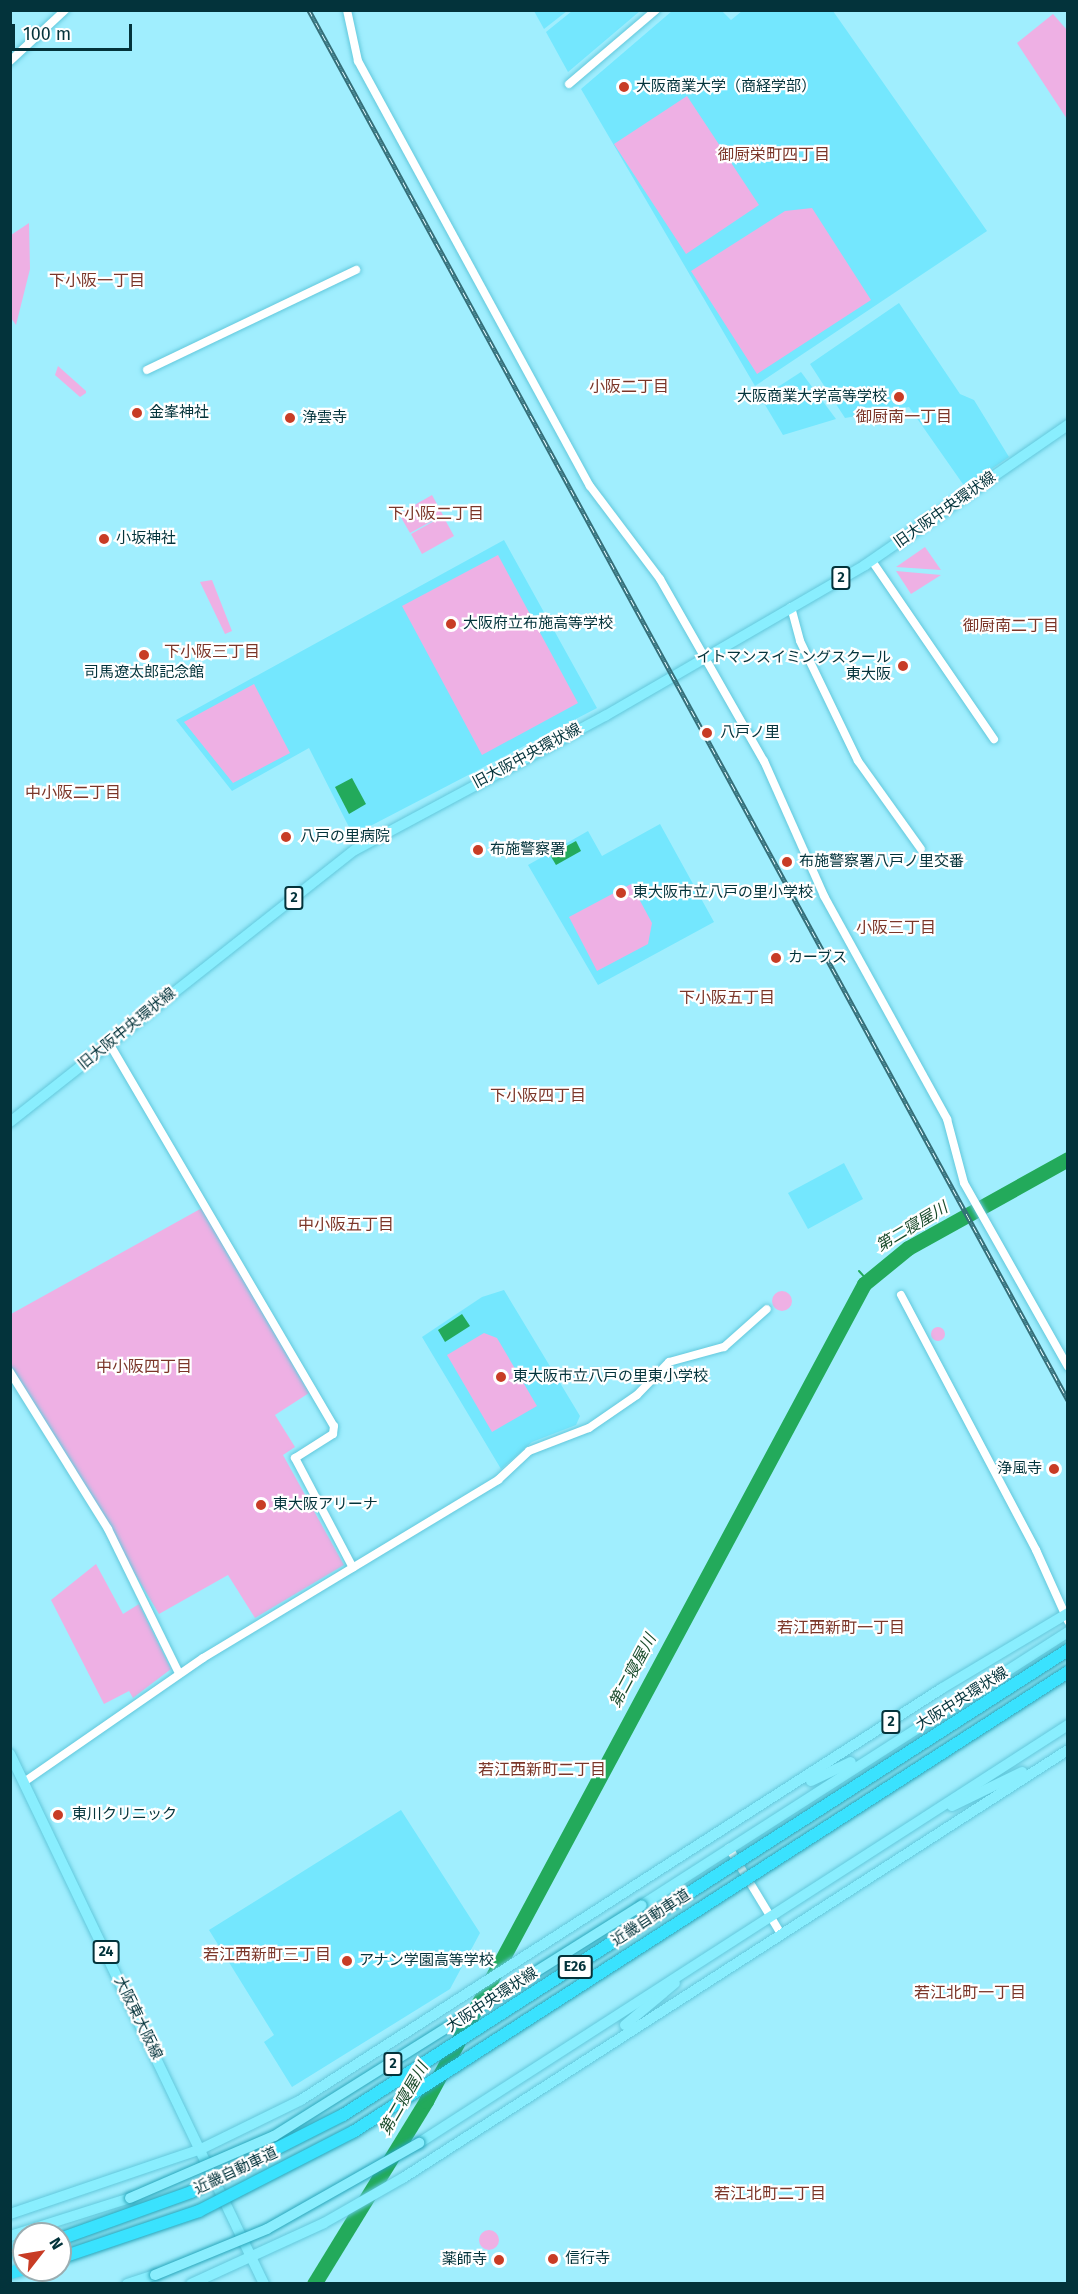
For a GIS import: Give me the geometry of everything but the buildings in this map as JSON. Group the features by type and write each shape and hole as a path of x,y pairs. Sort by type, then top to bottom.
{"highway":[{"name":"近畿自動車道","path":"72,2235 191,2192 334,2120 1068,1650"},
{"name":"近畿自動車道","path":"72,2254 199,2211 353,2132 1068,1672"}],"main road":[{"name":"旧大阪中央環状線","path":"10,1122 355,850 872,561 1068,425"},
{"name":"2","path":"10,2215 201,2150 302,2100 770,1800 1066,1616"},
{"name":"大阪中央環状線","path":"10,2236 130,2198 274,2136 642,1905 891,1743 1068,1632"},
{"path":"127,2283 155,2275 267,2229 419,2143 1068,1725"},
{"path":"770,1800 891,1743"},
{"path":"894,1836 1065,1751"},
{"path":"191,2283 324,2223 403,2178 1065,1751"},
{"name":"大阪東大阪線","path":"10,1754 264,2283"},
{"path":"573,2067 695,1964"}],"street":[{"path":"10,61 65,10"},
{"path":"347,10 358,61 590,486 660,579 781,793 824,896 947,1119 964,1183 1068,1367"},
{"path":"569,84 656,10"},
{"path":"147,370 356,270"},
{"path":"872,561 994,740"},
{"path":"791,607 800,641 858,761 921,849"},
{"path":"109,1043 334,1426 333,1434 296,1458 353,1568"},
{"path":"901,1295 1036,1550 1066,1616"},
{"path":"24,1782 179,1673 498,1480 529,1451 589,1428 637,1395 669,1362 730,1343 767,1309"},
{"path":"10,1372 108,1529 179,1673"},
{"path":"729,1848 781,1934"}],"shaded area":[{"path":"534,11 567,11 544,29"},
{"path":"572,11 640,11 568,72 546,32"},
{"path":"672,11 722,11 731,20 742,11 833,11 987,231 755,386 581,89"},
{"path":"1053,14 1067,30 1067,119 1017,43"},
{"path":"687,96 759,205 686,254 614,144"},
{"path":"812,208 871,300 757,374 691,271 785,211"},
{"path":"29,223 30,269 16,325 11,318 11,235"},
{"name":"大阪商業大学高等学校","path":"899,303 960,394 974,400 1009,457 965,487 909,407 845,418 810,364"},
{"path":"58,366 86,393 80,397 55,375"},
{"path":"801,372 836,419 783,435 761,398"},
{"path":"432,495 443,515 410,533 399,514"},
{"path":"443,516 454,536 422,554 411,534"},
{"name":"大阪府立布施高等学校","path":"504,540 597,708 353,835 309,748 232,791 176,720"},
{"path":"925,547 941,570 896,567"},
{"path":"498,555 578,703 482,755 402,606"},
{"path":"896,571 941,575 911,594"},
{"path":"212,580 232,631 225,634 200,582"},
{"path":"254,684 290,753 233,783 184,722"},
{"path":"352,778 366,804 349,814 335,787"},
{"name":"東大阪市立八戸の里小学校","path":"660,824 714,922 598,985 528,865 588,831 602,856"},
{"path":"576,841 581,851 556,865 550,855"},
{"path":"631,884 652,923 648,944 597,971 569,917"},
{"path":"844,1163 863,1199 808,1229 788,1193"},
{"path":"202,1208 309,1393 275,1415 295,1447 283,1455 344,1565 255,1618 228,1575 159,1614 11,1366 11,1314"},
{"name":"東大阪市立八戸の里東小学校","path":"504,1290 580,1416 576,1425 532,1442 501,1469 422,1337 482,1297"},
{"path":"782,1291 789,1294 792,1301 789,1308 782,1311 775,1308 772,1301 775,1294"},
{"path":"462,1314 470,1326 445,1342 438,1330"},
{"path":"935,1327 941,1327 945,1334 941,1341 935,1341 931,1337 931,1331"},
{"path":"484,1333 497,1338 537,1406 492,1432 447,1355"},
{"path":"96,1564 123,1614 139,1604 171,1669 133,1698 129,1691 104,1704 51,1600"},
{"name":"アナン学園高等学校","path":"401,1810 480,1933 450,1989 292,2087 264,2042 274,2035 209,1930"},
{"path":"489,2230 496,2233 499,2240 496,2247 489,2250 482,2247 479,2240 482,2233"}],"waterway":[{"name":"第二寝屋川","path":"314,2284 426,2101 864,1284 908,1248 1068,1159"},
{"path":"859,1271 867,1280"}],"railway":[{"path":"309,10 1068,1400"}],"place":[{"name":"大阪商業大学（商経学部）","path":"624,87"},
{"name":"大阪商業大学高等学校","path":"899,397"},
{"name":"金峯神社","path":"137,413"},
{"name":"浄雲寺","path":"290,418"},
{"name":"小坂神社","path":"104,539"},
{"name":"大阪府立布施高等学校","path":"451,624"},
{"name":"司馬遼太郎記念館","path":"144,655"},
{"name":"イトマンスイミングスクール 東大阪","path":"903,666"},
{"name":"八戸ノ里","path":"707,733"},
{"name":"八戸の里病院","path":"286,837"},
{"name":"布施警察署","path":"478,850"},
{"name":"布施警察署八戸ノ里交番","path":"787,862"},
{"name":"東大阪市立八戸の里小学校","path":"621,893"},
{"name":"カーブス","path":"776,958"},
{"name":"東大阪市立八戸の里東小学校","path":"501,1377"},
{"name":"浄風寺","path":"1054,1469"},
{"name":"東大阪アリーナ","path":"261,1505"},
{"name":"東川クリニック","path":"58,1815"},
{"name":"アナン学園高等学校","path":"347,1961"},
{"name":"信行寺","path":"553,2259"},
{"name":"薬師寺","path":"499,2260"}],"district":[{"name":"御厨栄町四丁目","path":"774,155"},
{"name":"下小阪一丁目","path":"97,281"},
{"name":"小阪二丁目","path":"629,387"},
{"name":"御厨南一丁目","path":"904,417"},
{"name":"下小阪二丁目","path":"436,514"},
{"name":"御厨南二丁目","path":"1011,626"},
{"name":"下小阪三丁目","path":"212,652"},
{"name":"中小阪二丁目","path":"73,793"},
{"name":"小阪三丁目","path":"896,928"},
{"name":"下小阪五丁目","path":"727,998"},
{"name":"下小阪四丁目","path":"538,1096"},
{"name":"中小阪五丁目","path":"346,1225"},
{"name":"中小阪四丁目","path":"144,1367"},
{"name":"若江西新町一丁目","path":"841,1628"},
{"name":"若江西新町二丁目","path":"542,1770"},
{"name":"若江西新町三丁目","path":"267,1955"},
{"name":"若江北町一丁目","path":"970,1993"},
{"name":"若江北町二丁目","path":"770,2194"}]}
